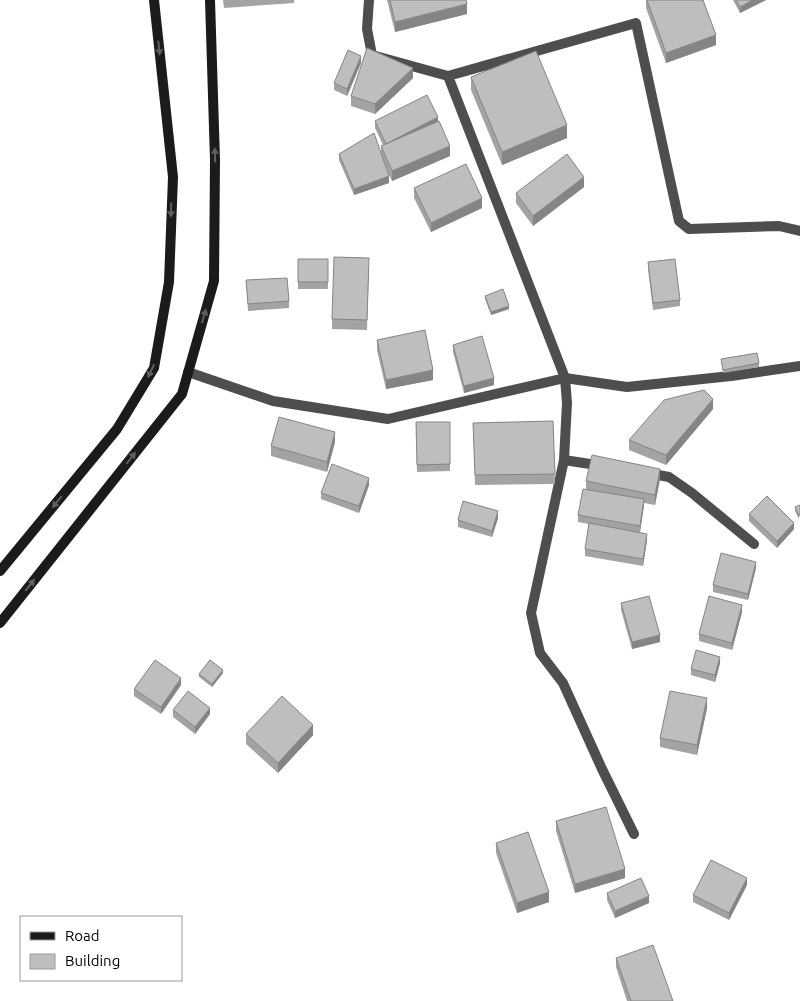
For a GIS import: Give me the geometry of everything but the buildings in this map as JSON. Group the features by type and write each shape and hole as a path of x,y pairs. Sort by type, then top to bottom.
{"street":[{"path":"0,570 117,429 154,368 168,282 173,177 154,0"},
{"path":"0,623 182,394 214,281 215,160 210,0"},
{"path":"368,0 367,29 372,55 448,76 636,23 678,221 689,228 779,226 800,231"},
{"path":"448,76 565,378 567,403 564,460 532,613 540,653 564,682 602,769 634,834"},
{"path":"188,372 272,400 388,419 565,378 626,386 731,376 800,366"},
{"path":"564,460 617,468"},
{"path":"634,471 669,477 692,493 754,544"}]}
